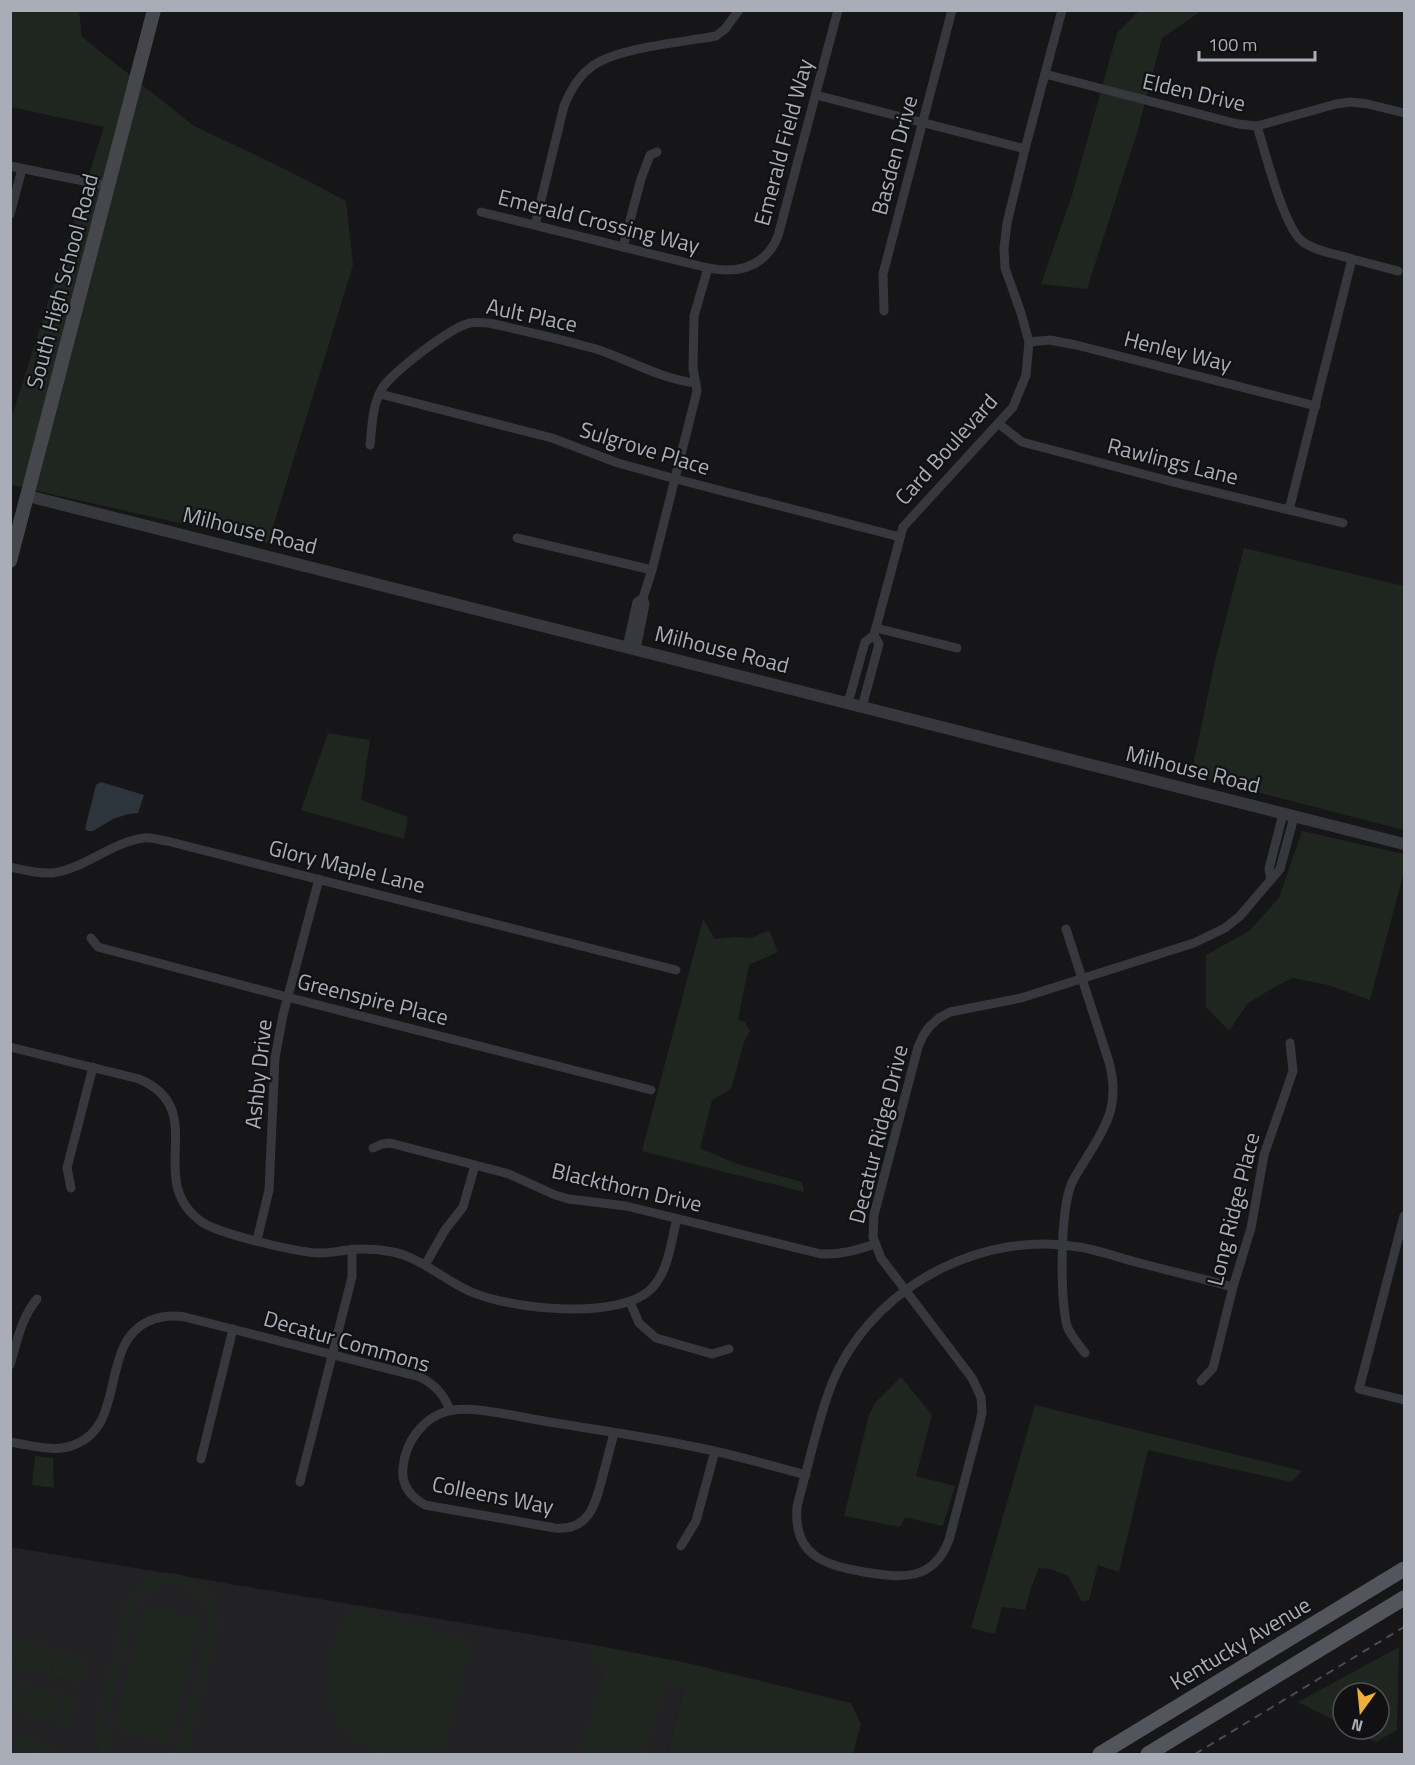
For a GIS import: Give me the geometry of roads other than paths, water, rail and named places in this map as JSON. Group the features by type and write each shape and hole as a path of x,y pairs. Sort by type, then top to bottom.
{"main road":[{"name":"South High School Road","path":"10,561 154,10"},
{"name":"Kentucky Avenue","path":"1100,1755 1404,1569"},
{"name":"Kentucky Avenue","path":"1148,1755 1404,1598"}],"street":[{"path":"535,225 564,106 571,88 590,67 611,56 716,36 725,29 739,10"},
{"name":"Emerald Field Way","path":"708,268 743,269 754,265 774,247 838,10"},
{"name":"Basden Drive","path":"884,311 883,274 952,10"},
{"name":"Card Boulevard","path":"848,703 865,642 875,632 903,527 1013,407 1026,375 1029,342 1022,313 1005,268 1004,248 1007,223 1025,149 1062,10"},
{"name":"Elden Drive","path":"1045,74 1238,124 1257,126 1350,102 1404,113"},
{"path":"816,95 1025,149"},
{"path":"1257,126 1286,218 1294,233 1303,242 1315,248 1398,271"},
{"path":"623,247 641,179 650,155 657,152"},
{"path":"10,166 108,186"},
{"path":"10,214 22,169"},
{"name":"Emerald Crossing Way","path":"481,212 708,268"},
{"path":"1289,510 1352,259"},
{"path":"631,648 638,602 643,598 652,570 697,391 693,368 694,316 708,268"},
{"name":"Ault Place","path":"380,394 391,377 417,356 457,328 471,322 489,323 598,350 662,376 696,383"},
{"name":"Henley Way","path":"1029,342 1050,340 1076,345 1316,406"},
{"path":"370,445 375,405 380,394"},
{"name":"Sulgrove Place","path":"380,394 552,438 618,463 676,480 900,537"},
{"name":"Rawlings Lane","path":"999,424 1022,442 1343,523"},
{"name":"Milhouse Road","path":"28,495 1404,844"},
{"path":"517,538 652,570"},
{"path":"875,632 957,648"},
{"name":"Card Boulevard","path":"862,707 879,644 875,632"},
{"name":"Decatur Ridge Drive","path":"806,1474 797,1515 799,1530 805,1544 816,1557 831,1565 893,1577 913,1575 929,1568 938,1560 947,1545 980,1422 981,1397 975,1384 881,1258 875,1244 872,1226 918,1047 927,1029 939,1018 952,1011 1021,998 1194,943 1225,928 1240,916 1271,879 1269,869 1289,815"},
{"name":"Glory Maple Lane","path":"10,867 51,873 72,868 130,841 146,838 167,841 676,970"},
{"name":"Ashby Drive","path":"257,1240 269,1190 274,1071 287,997 319,879"},
{"path":"1066,929 1109,1062 1114,1093 1107,1124 1076,1175 1067,1202 1063,1245 1063,1289 1068,1329 1085,1353"},
{"name":"Greenspire Place","path":"91,938 98,947 651,1090"},
{"name":"Long Ridge Place","path":"1201,1381 1213,1368 1233,1287 1251,1228 1264,1155 1293,1071 1290,1043"},
{"path":"10,1047 146,1082 163,1095 176,1124 175,1176 176,1186 183,1202 189,1211 204,1224 257,1240 320,1253 352,1249 394,1252 425,1265 444,1278 488,1298 545,1308 574,1309 630,1302 646,1294 660,1278 677,1219"},
{"path":"71,1188 67,1168 93,1067"},
{"name":"Blackthorn Drive","path":"373,1148 390,1143 509,1174 569,1199 618,1205 821,1254 836,1255 875,1244"},
{"path":"425,1265 445,1230 463,1207 476,1165"},
{"path":"1404,1216 1359,1389 1404,1400"},
{"path":"450,1411 464,1409 494,1413 614,1433 715,1451 806,1474 825,1401 854,1342 875,1317 905,1289 945,1266 985,1251 1028,1245 1063,1245 1080,1247 1233,1287"},
{"path":"300,1482 352,1277 352,1249"},
{"path":"10,1365 22,1322 37,1299"},
{"path":"630,1302 639,1323 656,1338 712,1354 729,1349"},
{"name":"Decatur Commons","path":"10,1442 46,1448 63,1448 80,1442 92,1434 105,1413 123,1348 132,1333 144,1323 158,1317 175,1316 233,1329 426,1380 440,1392 450,1411"},
{"path":"201,1459 233,1329"},
{"name":"Colleens Way","path":"450,1411 437,1415 426,1423 411,1441 402,1470 405,1485 410,1494 432,1507 555,1528 577,1525 591,1512 596,1502 614,1433"},
{"path":"681,1546 696,1521 715,1451"}],"railway":[{"path":"1195,1754 1404,1627"}]}
